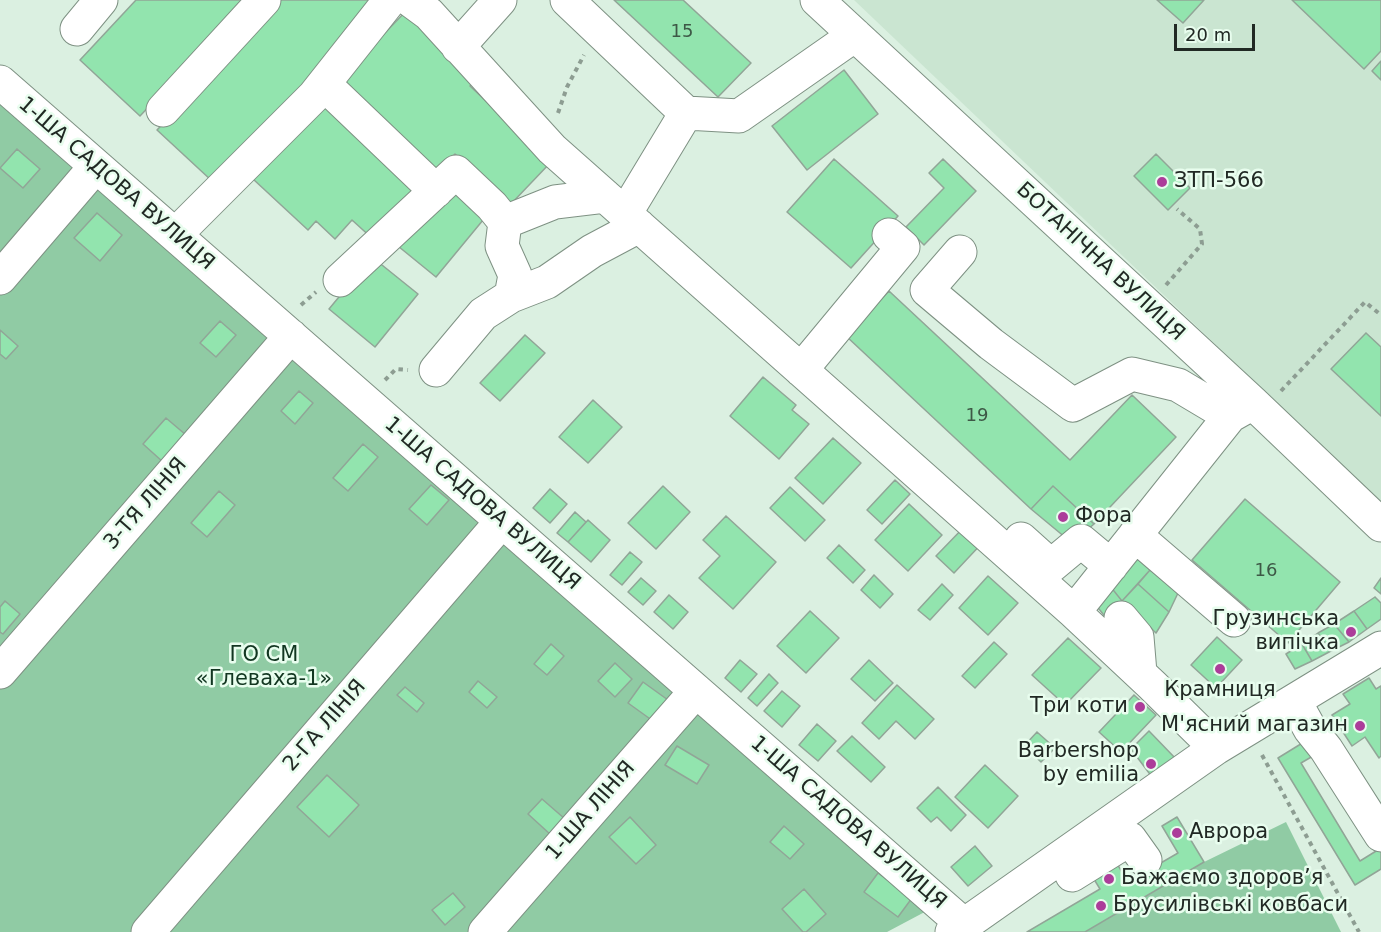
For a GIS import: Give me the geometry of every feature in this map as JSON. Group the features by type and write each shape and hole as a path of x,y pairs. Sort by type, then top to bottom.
{"street":[{"path":"77,28 101,0"},
{"path":"163,110 264,0"},
{"path":"175,235 314,96 390,0"},
{"path":"410,0 429,14 549,146 801,370 1015,542 1052,567 1081,541 1111,566"},
{"path":"458,47 500,0"},
{"path":"567,0 686,113 739,116 855,35"},
{"name":"БОТАНІЧНА ВУЛИЦЯ","path":"817,0 1148,307 1241,410 1381,525"},
{"name":"1-ША САДОВА ВУЛИЦЯ","path":"0,82 696,691 971,927"},
{"path":"324,84 436,191"},
{"path":"436,370 483,314 511,296 548,282 592,251 623,212 686,113"},
{"path":"0,278 96,166"},
{"path":"340,280 456,172 492,206 505,222 502,246 515,275 511,296"},
{"path":"505,222 555,202 623,212"},
{"path":"801,370 903,247 889,236"},
{"path":"960,252 927,290 991,344 1073,405 1132,374 1178,385 1241,410 1135,535 1074,612"},
{"name":"3-ТЯ ЛІНІЯ","path":"0,672 287,333"},
{"name":"2-ГА ЛІНІЯ","path":"148,932 502,521"},
{"path":"1135,535 1234,620"},
{"path":"1015,542 1074,612 1216,748"},
{"path":"1121,618 1137,637 1140,673"},
{"path":"971,927 1039,885 1131,839 1216,748 1381,648"},
{"name":"1-ША ЛІНІЯ","path":"485,932 696,691"},
{"path":"1295,702 1310,729 1326,749 1371,796 1381,835"}],"path":[{"path":"549,146 567,87 588,49 601,32"},
{"path":"1148,307 1202,244 1200,229 1177,209"},
{"path":"287,333 299,308 323,285 340,280"},
{"path":"1241,410 1281,391 1350,315 1365,302 1381,315"},
{"path":"367,402 382,382 396,369 417,372 436,370"},
{"path":"1252,727 1256,744 1359,932"}],"shaded area":[{"path":"854,0 1381,0 1381,502"}],"green space":[{"name":"ГО СМ «Глеваха-1»","path":"0,83 936,906 887,932 0,932"},
{"path":"1286,822 1341,932 1085,932 1204,862"}],"building":[{"path":"136,0 249,0 140,116 80,60"},
{"path":"280,0 373,0 378,5 212,181 157,130"},
{"path":"614,0 683,0 751,63 718,97"},
{"path":"1157,0 1204,0 1183,23"},
{"path":"1292,0 1381,0 1381,51 1364,69"},
{"path":"406,11 478,78 470,86 551,162 510,205 455,154 432,178 334,86"},
{"path":"1381,61 1381,80 1372,71"},
{"path":"844,70 878,114 807,170 772,126"},
{"path":"327,101 421,190 374,240 352,220 335,239 316,221 308,230 253,179"},
{"path":"17,149 40,169 23,188 0,168"},
{"name":"ЗТП-566","path":"1156,154 1190,188 1168,210 1134,176"},
{"path":"834,159 898,216 851,268 787,212"},
{"path":"943,159 976,191 924,245 906,227 944,188 929,173"},
{"path":"452,184 488,214 436,277 393,242"},
{"path":"97,213 122,235 100,261 74,238"},
{"path":"372,257 418,294 375,347 329,309"},
{"path":"889,291 1070,460 1132,395 1176,437 1094,524 1053,486 1031,509 846,336"},
{"path":"220,321 236,335 216,357 200,343"},
{"path":"0,330 18,346 6,359 0,354"},
{"path":"1366,333 1381,347 1381,416 1331,369"},
{"path":"525,335 545,353 500,401 480,383"},
{"path":"763,377 796,405 792,410 809,424 779,459 730,416"},
{"path":"299,391 313,403 295,424 281,411"},
{"path":"593,400 622,427 588,463 559,437"},
{"path":"166,418 186,435 163,462 143,444"},
{"path":"833,438 861,463 823,504 795,478"},
{"path":"363,444 378,457 348,491 333,478"},
{"path":"895,480 910,494 882,524 867,510"},
{"path":"431,485 449,500 427,525 409,509"},
{"path":"663,486 690,512 656,549 628,523"},
{"name":"Фора","path":"1053,486 1094,524 1072,543 1031,509"},
{"path":"790,487 825,520 805,541 770,508"},
{"path":"550,489 567,504 550,523 533,508"},
{"path":"219,491 235,505 207,537 191,523"},
{"path":"1245,499 1340,582 1288,643 1192,560"},
{"path":"909,504 942,535 908,571 875,540"},
{"path":"575,512 586,522 568,542 557,533"},
{"path":"726,516 776,562 733,609 699,578 720,556 703,540"},
{"path":"588,520 610,540 591,562 568,542"},
{"path":"967,524 985,540 954,573 936,556"},
{"path":"839,545 865,570 853,583 827,558"},
{"path":"630,552 642,562 622,585 610,575"},
{"path":"1134,556 1150,570 1122,601 1110,586"},
{"path":"1150,570 1178,593 1169,612 1138,584"},
{"path":"874,575 893,594 880,608 861,590"},
{"path":"988,576 1018,603 988,635 959,608"},
{"path":"641,578 656,591 643,605 628,592"},
{"path":"1381,578 1381,594 1374,588"},
{"path":"942,584 953,595 930,620 918,610"},
{"path":"1138,584 1169,612 1156,633 1122,601"},
{"path":"1110,586 1122,601 1107,619 1095,604"},
{"path":"669,595 688,612 673,629 654,612"},
{"path":"1375,597 1381,603 1381,619 1367,629 1354,611"},
{"path":"5,601 20,614 3,634 0,632 0,607"},
{"path":"810,611 839,638 806,673 777,646"},
{"path":"1354,611 1367,629 1349,642 1334,624"},
{"path":"1334,624 1349,642 1331,651 1318,633"},
{"path":"1318,633 1331,651 1312,661 1302,644"},
{"path":"1217,637 1242,660 1216,688 1191,665"},
{"path":"1068,638 1101,668 1065,705 1032,675"},
{"path":"994,642 1007,654 975,688 962,676"},
{"path":"551,644 564,656 547,675 534,664"},
{"path":"1302,644 1312,661 1295,669 1286,654"},
{"path":"740,660 757,674 741,692 725,678"},
{"path":"869,660 893,683 875,701 851,679"},
{"path":"615,663 632,679 615,697 598,681"},
{"path":"769,674 778,683 757,706 748,698"},
{"name":"М'ясний магазин","path":"1369,678 1376,689 1381,686 1381,756 1379,758 1365,737 1352,746 1332,715 1350,704 1343,694"},
{"path":"478,681 497,697 487,708 469,692"},
{"path":"643,682 668,700 653,721 628,703"},
{"path":"897,685 934,719 915,739 896,721 879,739 862,723"},
{"path":"405,687 424,703 417,712 397,695"},
{"path":"782,691 800,706 782,727 764,711"},
{"path":"1134,695 1156,715 1121,752 1099,732"},
{"path":"817,724 836,741 818,761 799,745"},
{"path":"1149,731 1177,760 1152,777 1131,749"},
{"path":"1037,732 1055,748 1041,762 1024,746"},
{"path":"852,736 885,767 871,782 837,751"},
{"path":"1304,742 1313,756 1301,763 1360,861 1381,848 1381,869 1355,885 1278,758"},
{"path":"677,746 709,765 697,784 665,765"},
{"path":"985,765 1018,796 988,828 955,797"},
{"path":"327,775 359,805 329,837 297,807"},
{"path":"938,787 966,815 951,831 937,817 931,822 917,808"},
{"path":"542,799 565,819 551,835 528,814"},
{"path":"630,817 656,845 636,864 609,837"},
{"path":"1177,817 1204,862 1085,932 1027,932 1100,889 1089,871 1113,857 1128,882 1178,853 1162,826"},
{"path":"784,826 804,844 790,859 770,842"},
{"path":"975,846 992,866 968,886 951,867"},
{"path":"878,873 912,898 898,917 864,892"},
{"path":"804,889 826,914 806,932 803,932 782,909"},
{"path":"453,893 465,907 445,925 432,910"}],"place":[{"name":"ЗТП-566","path":"1162,182"},
{"name":"Фора","path":"1063,517"},
{"name":"Грузинська випічка","path":"1351,632"},
{"name":"Крамниця","path":"1220,669"},
{"name":"Три коти","path":"1140,707"},
{"name":"М'ясний магазин","path":"1360,726"},
{"name":"Barbershop by emilia","path":"1151,764"},
{"name":"Аврора","path":"1177,833"},
{"name":"Бажаємо здоровʼя","path":"1109,879"},
{"name":"Брусилівські ковбаси","path":"1101,906"}]}
